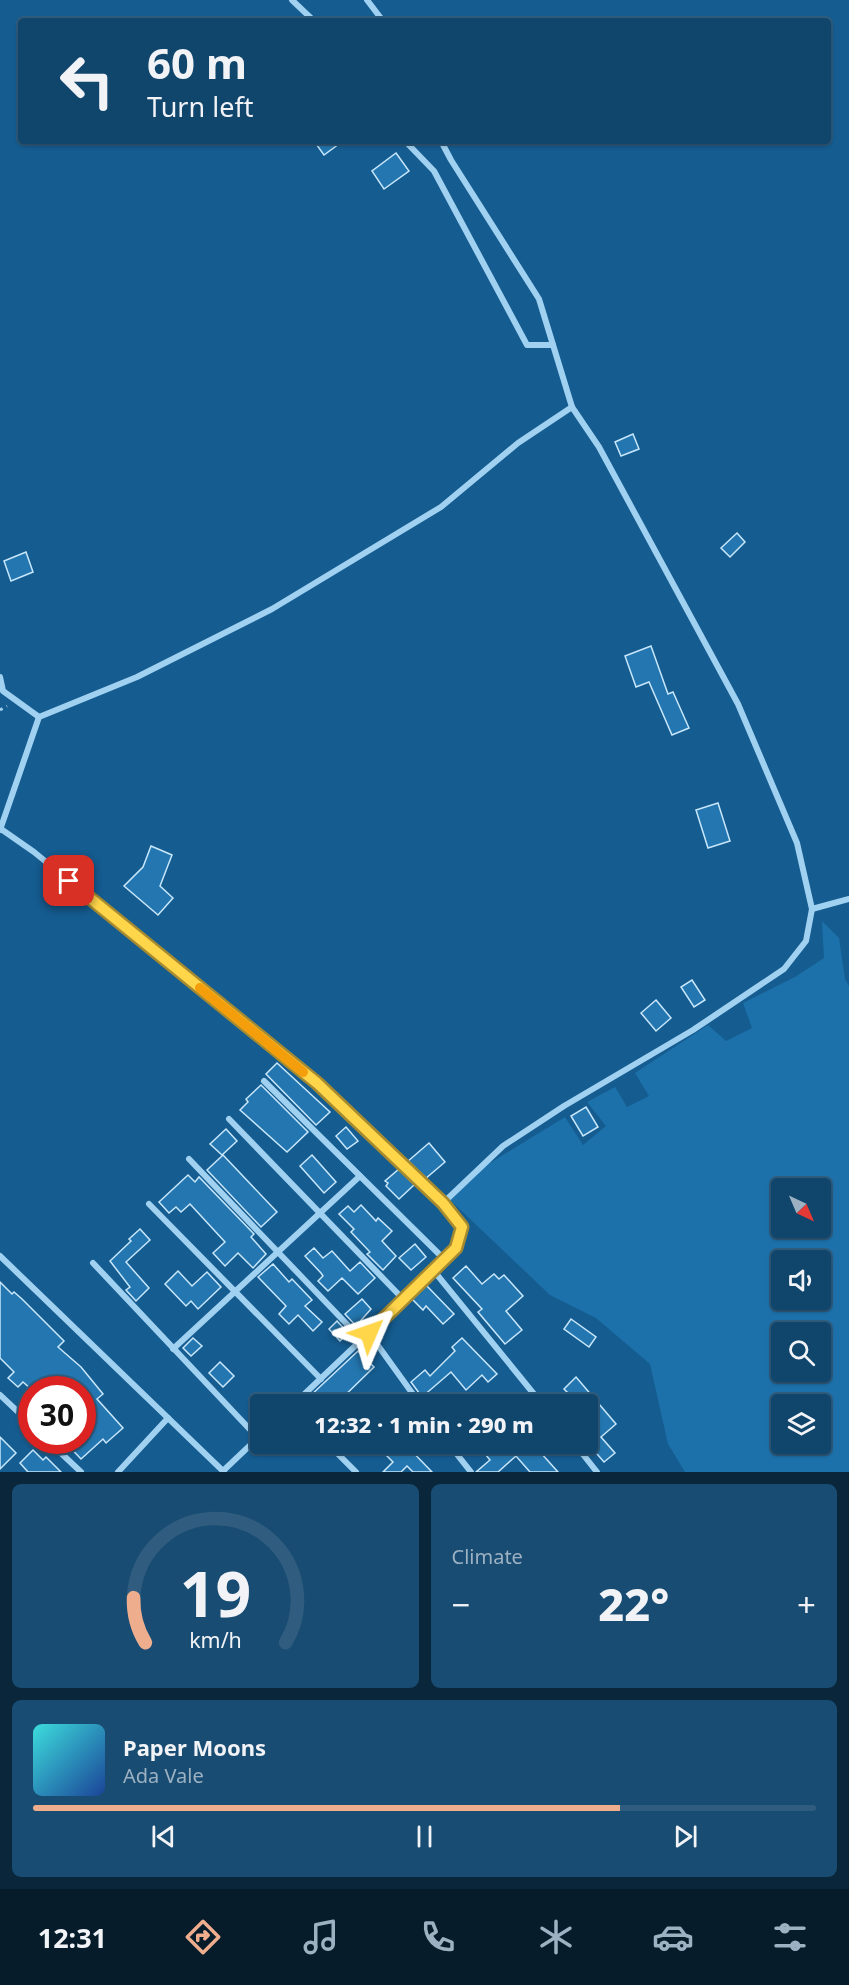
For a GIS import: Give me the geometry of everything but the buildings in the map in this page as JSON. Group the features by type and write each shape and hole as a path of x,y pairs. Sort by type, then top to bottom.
{"street":[{"path":"292,0 311,18"},
{"path":"367,0 381,18"},
{"path":"408,144 434,171 527,345 553,345"},
{"path":"442,144 450,160 539,299 572,408 599,447 738,704 797,843 812,909 806,941 784,969 693,1030 564,1106 503,1146 443,1203"},
{"path":"305,1394 434,1271 443,1258 456,1248 462,1227 443,1203 317,1083 34,852 1,830 39,717 138,677 272,609 441,507 518,443 572,408"},
{"path":"0,677 3,691 39,717"},
{"path":"812,909 849,899"},
{"path":"264,1081 443,1258"},
{"path":"229,1119 404,1300"},
{"path":"189,1159 362,1340"},
{"path":"173,1349 360,1176"},
{"path":"149,1204 321,1379"},
{"path":"0,1256 224,1471 250,1445"},
{"path":"93,1263 250,1427"},
{"path":"434,1271 534,1394"},
{"path":"369,1333 413,1394"},
{"path":"0,1395 18,1412"},
{"path":"118,1472 168,1418"},
{"path":"62,1454 81,1472"},
{"path":"338,1454 356,1472"},
{"path":"457,1454 471,1472"},
{"path":"583,1454 597,1472"}],"shaded area":[{"path":"822,921 839,938 845,979 849,986 849,1472 685,1472 668,1444 650,1364 596,1318 550,1295 449,1199 485,1166 565,1117 583,1145 606,1126 587,1102 615,1087 627,1107 649,1096 635,1073 708,1025 726,1041 752,1028 743,1003 795,977 824,958"}],"slow traffic":[{"path":"200,988 303,1072"}],"route":[{"path":"69,881 317,1083 443,1203 462,1227 456,1248 443,1258 434,1271 369,1333"}]}
